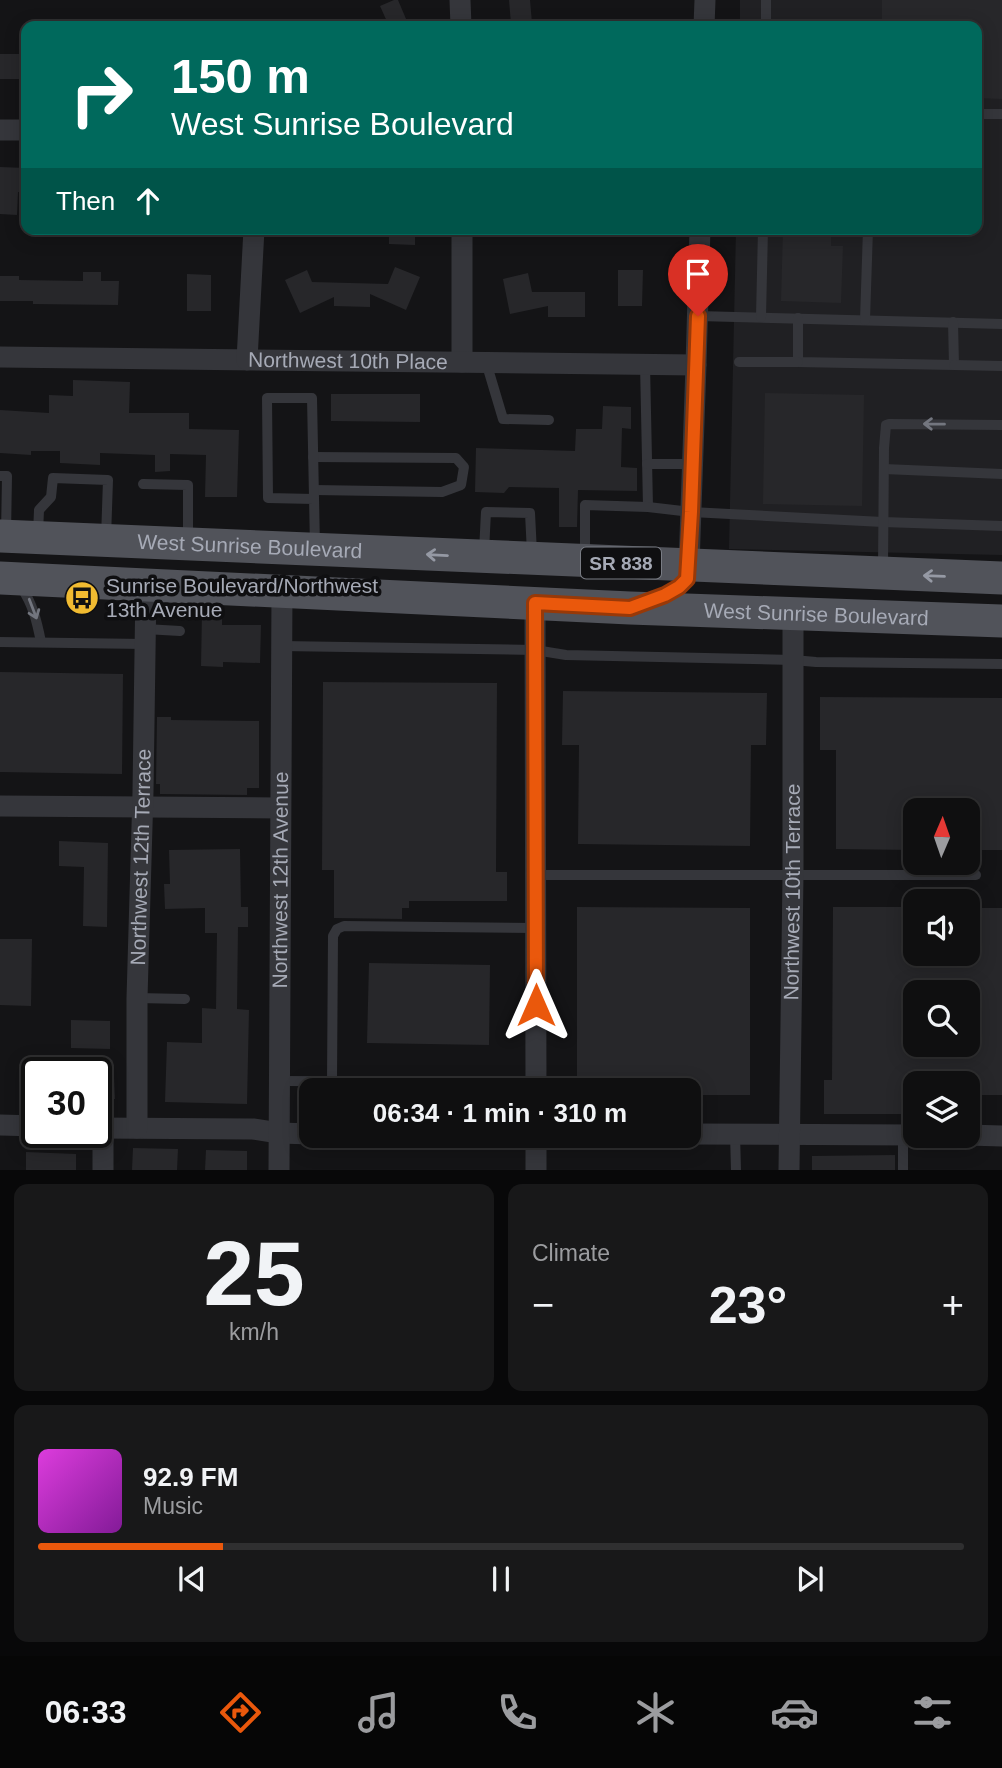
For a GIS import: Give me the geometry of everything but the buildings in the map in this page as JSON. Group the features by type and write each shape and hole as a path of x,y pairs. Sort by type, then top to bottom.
{"main road":[{"name":"West Sunrise Boulevard","path":"11,537 1002,578"},
{"path":"630,608 679,587 687,579 689,566"},
{"name":"West Sunrise Boulevard","path":"8,578 630,608 1002,621"}],"street":[{"path":"460,0 461,21"},
{"path":"704,21 705,0"},
{"path":"0,130 21,130"},
{"path":"247,360 254,235"},
{"path":"462,235 462,362"},
{"path":"689,566 699,235"},
{"name":"Northwest 10th Place","path":"0,357 696,365"},
{"name":"Northwest 12th Terrace","path":"137,1128 137,998 146,584"},
{"name":"Northwest 12th Avenue","path":"279,1170 282,591"},
{"path":"535,603 536,1078"},
{"name":"Northwest 10th Terrace","path":"789,1170 793,615"},
{"path":"0,806 280,808"},
{"path":"0,1125 21,1126"},
{"path":"112,1128 253,1129 299,1134"},
{"path":"701,1135 903,1135"},
{"path":"980,1135 1002,1136"},
{"path":"101,1148 103,1170"},
{"path":"536,1148 536,1170"}],"lane":[{"path":"766,0 766,21"},
{"path":"982,114 1002,114"},
{"path":"761,317 762,235"},
{"path":"865,320 868,235"},
{"path":"698,316 1002,324"},
{"path":"797,318 798,362"},
{"path":"953,322 954,365"},
{"path":"486,362 503,419 549,420"},
{"path":"739,362 1002,366"},
{"path":"645,364 648,507"},
{"path":"313,457 456,458 464,467 460,485 442,492 314,495 268,498 267,398 312,398 313,457 314,495 315,550"},
{"path":"883,574 885,428 889,424 1002,425"},
{"path":"647,464 692,464"},
{"path":"884,470 1002,474"},
{"path":"0,476 7,476 11,537"},
{"path":"11,537 51,497 53,478 108,480 106,541"},
{"path":"143,484 188,485 188,544"},
{"path":"585,561 585,505 1002,526"},
{"path":"484,557 485,512 530,513 532,559"},
{"path":"8,578 27,595 36,614 41,642"},
{"path":"0,642 145,637 180,631"},
{"path":"281,646 535,650 566,655 816,662 1002,664"},
{"path":"536,875 976,875"},
{"path":"332,1078 333,936 337,929 344,926 536,928"},
{"path":"137,998 185,999"},
{"path":"279,1081 299,1081"},
{"path":"735,1134 736,1170"},
{"path":"903,1170 907,1148"}],"shaded area":[{"path":"740,0 1002,0 1002,555 729,549 736,235 982,235 982,21 740,21"}],"place":[{"name":"Sunrise Boulevard/Northwest 13th Avenue","path":"82,598"}],"route":[{"path":"536,1005 535,603 630,608 665,595 687,579 698,316"}]}
